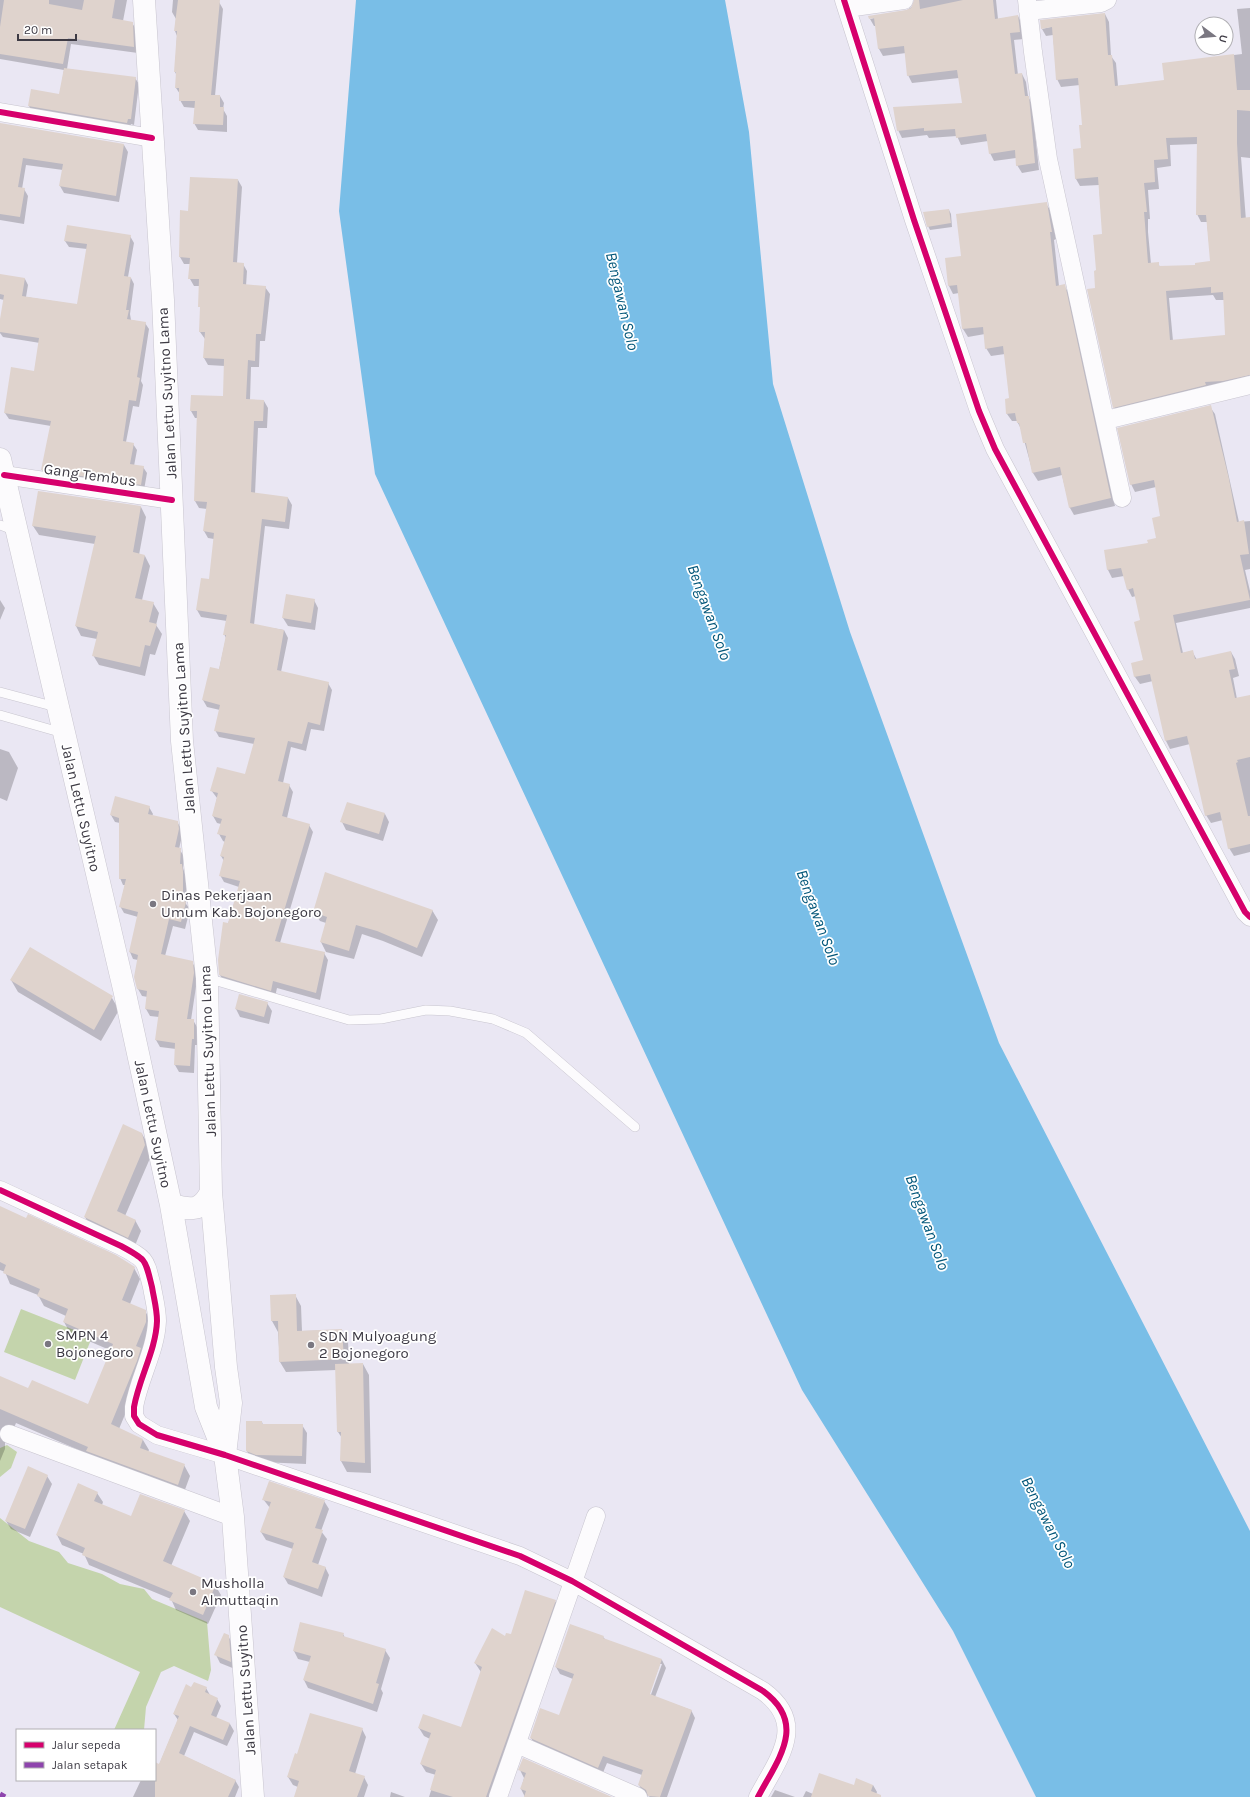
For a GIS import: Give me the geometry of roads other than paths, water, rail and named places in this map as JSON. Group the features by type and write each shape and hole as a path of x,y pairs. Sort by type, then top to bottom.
{"main road":[{"name":"Jalan Lettu Suyitno Lama","path":"144,0 163,300 182,741 207,978 211,1192 226,1367 232,1403 225,1455"},
{"name":"Jalan Lettu Suyitno","path":"2,467 8,528 58,708 124,989 171,1205 206,1407 225,1455 233,1517 253,1797"},
{"path":"171,1205 191,1209 201,1207 206,1202 211,1192"}],"street":[{"path":"904,0 846,4 914,220 979,411 992,442 1125,692 1245,912 1250,917"},
{"path":"1107,0 1101,3 1028,6 1048,159 1122,498"},
{"path":"0,112 152,138"},
{"path":"1106,420 1250,385"},
{"name":"Gang Tembus","path":"2,467 172,500"},
{"path":"0,1190 122,1246 139,1255 146,1263 156,1308 157,1322 135,1402 135,1419 143,1428 157,1435 225,1455 520,1556 572,1581 763,1691 778,1703 786,1717 787,1736 777,1760 758,1797"},
{"path":"9,1434 233,1517"},
{"path":"498,1797 572,1581 596,1516"},
{"path":"517,1744 638,1797"}],"lane":[{"path":"0,692 58,708"},
{"path":"0,715 63,733"},
{"path":"207,978 349,1020 381,1019 426,1010 450,1010 493,1019 526,1033 635,1127"}],"water":[{"name":"Bengawan Solo","path":"356,0 725,0 749,132 773,384 850,632 999,1043 1250,1531 1250,1797 1036,1797 953,1631 802,1390 375,474 339,211"}],"place":[{"name":"Dinas Pekerjaan Umum Kab. Bojonegoro","path":"153,904"},
{"name":"SMPN 4 Bojonegoro","path":"48,1344"},
{"name":"SDN Mulyoagung 2 Bojonegoro","path":"311,1345"},
{"name":"Musholla Almuttaqin","path":"193,1592"}]}
